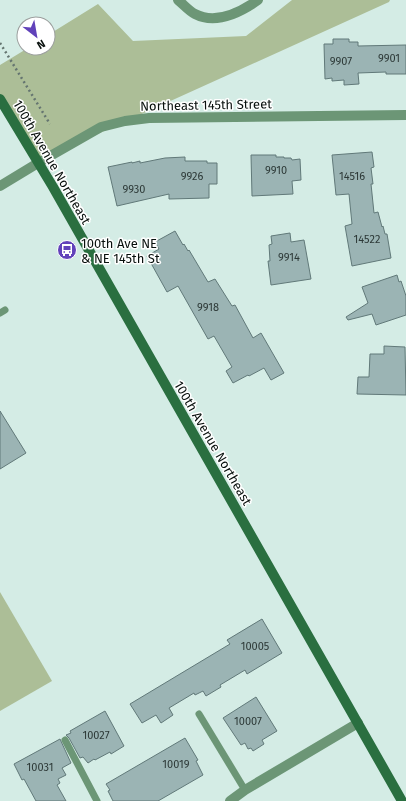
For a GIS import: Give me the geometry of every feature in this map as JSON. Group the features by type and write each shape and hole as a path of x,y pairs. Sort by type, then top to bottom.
{"main road":[{"name":"100th Avenue Northeast","path":"0,99 402,801"}],"street":[{"path":"178,0 195,14 212,18 228,17 258,0"},
{"name":"Northeast 145th Street","path":"0,186 101,127 125,121 149,118 406,115"},
{"path":"230,801 245,790 358,723"}],"lane":[{"path":"199,714 245,790"},
{"path":"65,740 97,801"}],"path":[{"path":"0,43 50,124"}],"green space":[{"path":"292,0 390,0 389,2 38,161 0,98 0,65 16,55 56,56 56,30 98,4 133,41 246,36"},
{"path":"0,592 52,681 0,711"}],"building":[{"path":"333,39 349,39 349,42 358,42 358,46 406,45 406,74 386,74 386,72 358,73 359,84 344,85 344,80 332,81 332,78 325,79 324,44 333,44"},
{"path":"372,152 374,167 371,168 373,184 371,184 374,213 378,212 382,227 383,226 385,234 387,234 391,258 352,266 345,226 352,224 349,194 336,195 332,155"},
{"path":"251,155 276,155 276,157 291,158 292,160 300,159 301,180 292,181 293,194 252,196"},
{"path":"185,157 185,161 207,161 207,163 217,163 217,184 209,184 209,198 169,199 169,194 117,206 108,167 132,162 140,161 140,163 165,158"},
{"path":"175,231 183,245 184,244 188,251 189,250 208,282 215,279 232,306 235,305 253,338 261,333 284,373 271,380 264,368 233,383 226,371 232,367 214,336 208,339 178,286 167,292 147,256 159,249 155,242"},
{"path":"290,233 291,242 304,240 311,279 271,285 268,261 270,261 269,245 272,244 271,236"},
{"path":"397,275 399,282 401,281 406,296 406,315 376,325 372,314 348,320 346,317 368,303 362,287"},
{"path":"384,346 405,347 406,395 357,394 358,377 369,377 370,354 384,354"},
{"path":"0,411 26,453 0,469"},
{"path":"262,619 282,653 247,674 245,670 220,685 221,687 206,696 203,691 195,695 194,693 169,708 173,715 161,723 156,715 142,723 130,704 230,644 227,640"},
{"path":"256,697 277,731 262,740 264,744 253,751 251,748 248,749 245,743 241,745 223,718"},
{"path":"105,711 124,746 111,754 110,752 88,763 83,757 80,758 66,735 71,733 70,731"},
{"path":"185,738 198,760 196,761 203,775 158,801 113,801 108,791 110,790 106,784"},
{"path":"60,739 71,763 62,768 66,775 58,779 60,783 57,785 66,801 36,801 24,779 22,780 14,764"}],"place":[{"name":"100th Ave NE & NE 145th St","path":"67,250"}]}
